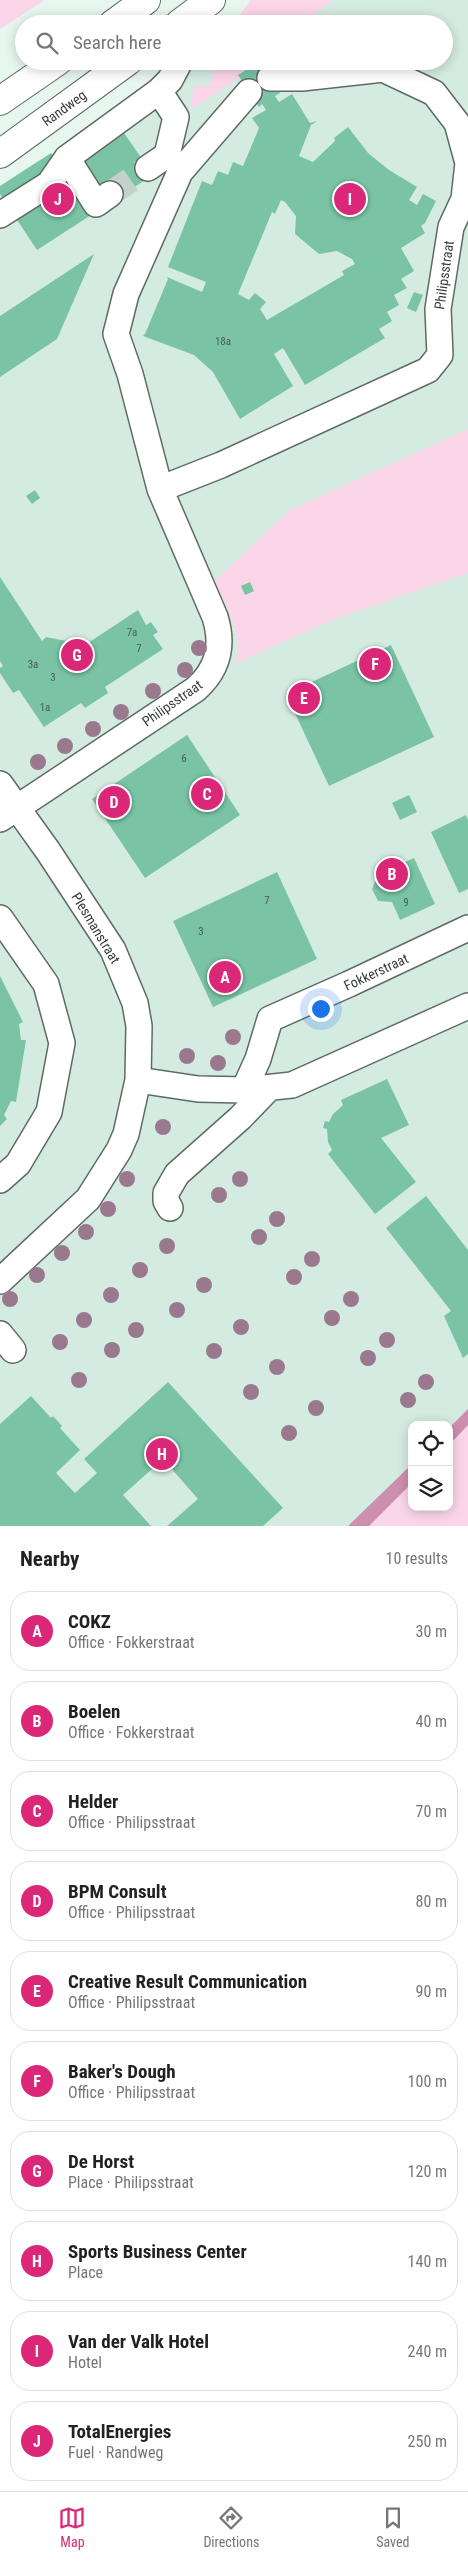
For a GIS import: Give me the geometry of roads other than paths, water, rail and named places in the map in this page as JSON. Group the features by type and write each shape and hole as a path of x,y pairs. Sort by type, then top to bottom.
{"main road":[{"path":"125,15 146,0"},
{"path":"191,15 212,0"},
{"path":"0,101 45,70"},
{"name":"Randweg","path":"0,154 116,70"}],"street":[{"path":"204,15 212,0"},
{"path":"0,215 49,184 67,158 159,91 170,80 175,70"},
{"name":"Philipsstraat","path":"270,78 302,78 374,70"},
{"name":"Philipsstraat","path":"160,490 221,465 428,370 440,355 438,309 451,227 464,199 468,164 457,123 434,93 385,70"},
{"path":"148,168 167,155 176,116 159,91"},
{"name":"Philipsstraat","path":"9,813 196,689 214,667 218,656 220,630 160,490 130,374 116,334 126,294 180,172 249,92"},
{"path":"67,158 96,204 110,194"},
{"name":"Plesmanstraat","path":"0,784 9,813 48,851 113,950 135,1003 139,1026 138,1080 126,1134 118,1150 88,1199 0,1281"},
{"path":"0,918 46,984 62,1043 49,1112 18,1164 0,1180"},
{"name":"Fokkerstraat","path":"170,1208 166,1201 166,1193 173,1179 240,1118 256,1089 258,1059 270,1018 349,984 468,928"},
{"path":"138,1080 198,1088 256,1089 292,1085 468,1006"}],"tunnel":[{"path":"110,194 148,168"}],"place":[{"name":"TotalEnergies","path":"58,199"},
{"name":"Van der Valk Hotel","path":"350,199"},
{"name":"De Horst","path":"77,655"},
{"name":"Baker's Dough","path":"375,664"},
{"name":"Creative Result Communication","path":"304,698"},
{"name":"Helder","path":"207,794"},
{"name":"BPM Consult","path":"114,802"},
{"name":"Boelen","path":"392,874"},
{"name":"COKZ","path":"225,977"},
{"name":"Sports Business Center","path":"162,1454"}]}
